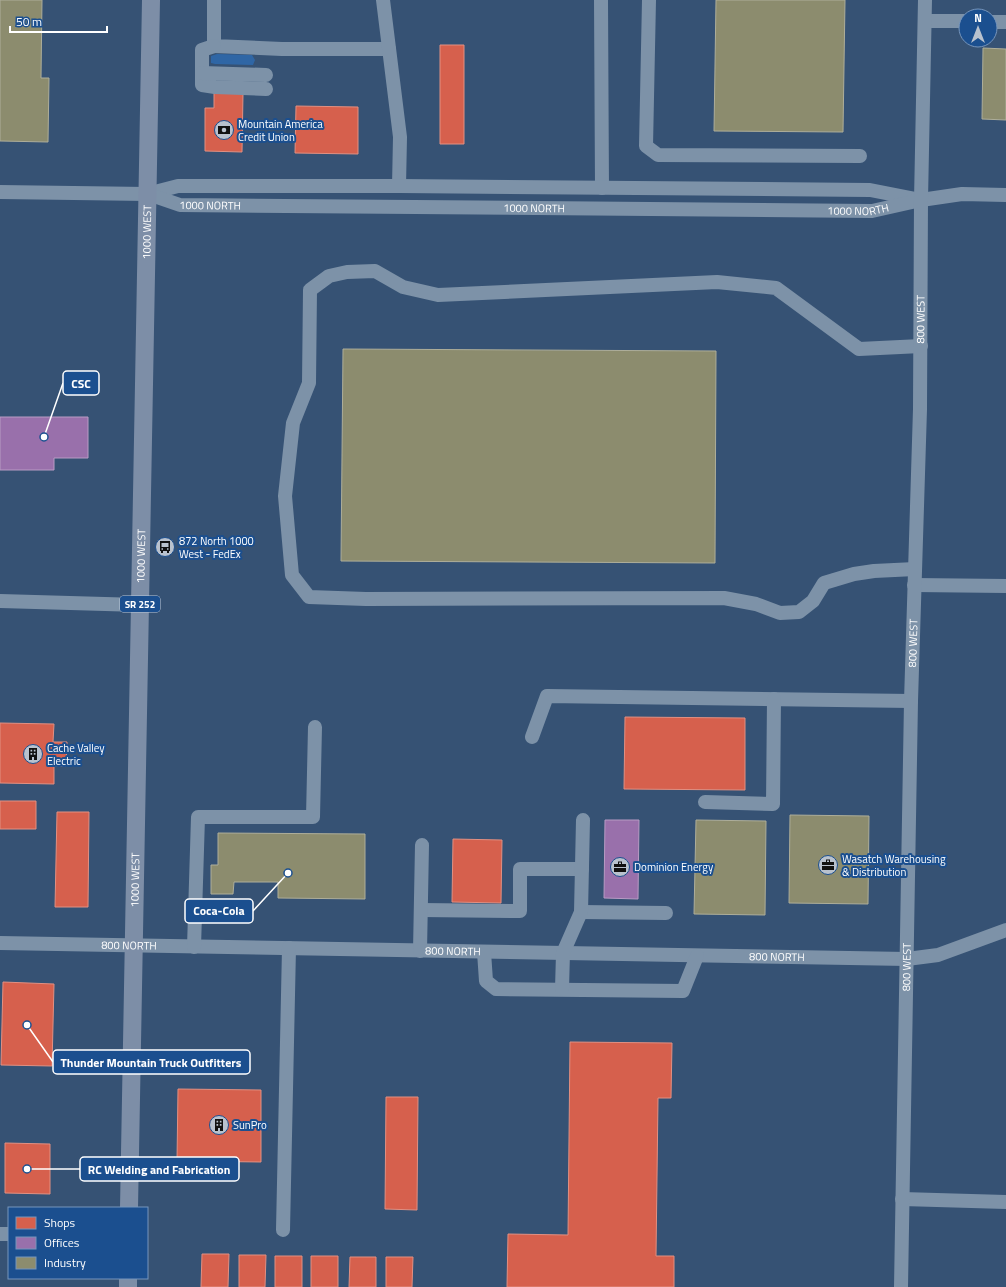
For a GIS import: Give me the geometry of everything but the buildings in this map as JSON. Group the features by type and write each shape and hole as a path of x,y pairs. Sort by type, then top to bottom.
{"main road":[{"name":"1000 WEST","path":"130,1207 151,0"}],"street":[{"path":"214,0 214,46"},
{"path":"383,0 400,137 399,186"},
{"path":"601,0 602,188"},
{"path":"649,0 646,146 658,155 860,156"},
{"name":"800 WEST","path":"901,1287 911,700 920,409 921,200 925,0"},
{"path":"925,21 958,21"},
{"path":"266,89 202,85 202,50 214,46 282,49 389,49"},
{"path":"202,73 266,75"},
{"name":"1000 NORTH","path":"0,192 147,194 178,186 399,186 870,190 921,200"},
{"name":"1000 NORTH","path":"147,194 180,205 856,211 872,211 921,200 962,194 1006,195"},
{"path":"915,570 874,570 824,583 813,601 799,612 780,613 756,604 724,598 366,599 309,597 292,576 285,496 293,423 309,383 310,290 328,276 347,272 376,271 403,287 438,295 717,282 776,288 859,349 921,346"},
{"path":"914,585 1006,586"},
{"path":"0,601 140,605"},
{"path":"532,737 547,696 911,700"},
{"path":"705,802 773,804 774,699"},
{"path":"194,947 198,817 313,817 315,727"},
{"path":"562,989 563,953 581,912 583,820"},
{"path":"420,951 422,845"},
{"path":"420,910 520,911 520,869 582,869"},
{"path":"581,912 666,913"},
{"name":"800 NORTH","path":"0,943 907,959 938,955 1006,930"},
{"path":"283,1230 289,948"},
{"path":"484,952 486,981 496,989 684,991 697,956"},
{"path":"902,1199 1006,1202"}],"shaded area":[{"path":"217,54 252,55 255,60 253,65 211,63 211,56"}],"place":[{"name":"Mountain America Credit Union","path":"224,130"},
{"name":"CSC","path":"44,437"},
{"name":"872 North 1000 West - FedEx","path":"165,547"},
{"name":"Cache Valley Electric","path":"33,754"},
{"name":"Wasatch Warehousing & Distribution","path":"828,865"},
{"name":"Dominion Energy","path":"620,867"},
{"name":"Coca-Cola","path":"288,873"},
{"name":"Thunder Mountain Truck Outfitters","path":"27,1025"},
{"name":"SunPro","path":"219,1125"},
{"name":"RC Welding and Fabrication","path":"27,1169"}]}
